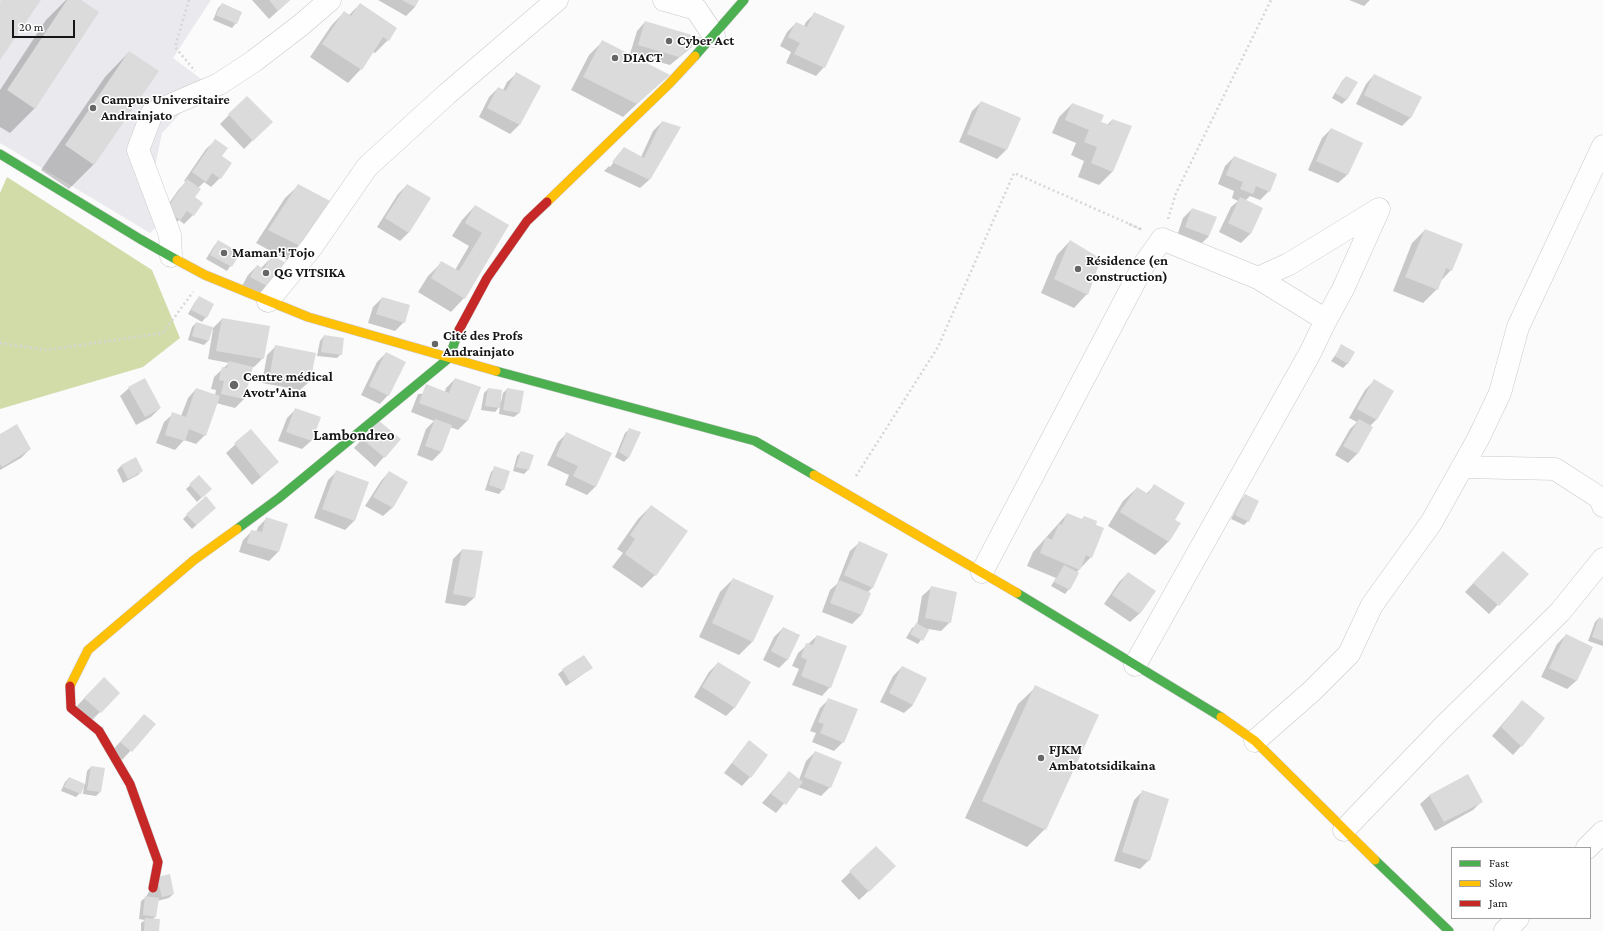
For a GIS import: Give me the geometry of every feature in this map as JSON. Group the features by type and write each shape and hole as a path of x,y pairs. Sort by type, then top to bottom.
{"street":[{"path":"170,256 170,235 138,150 152,113 219,84 254,61 301,25 330,0"},
{"path":"268,301 311,248 367,168 447,94 557,0"},
{"path":"664,0 696,9 714,36"},
{"path":"153,888 158,862 130,784 99,731 71,708 70,685 88,650 194,560 278,498 448,358 462,323 487,278 527,221 658,95 714,36 744,0"},
{"path":"1255,741 1312,691 1349,654 1372,605 1431,524 1478,439 1500,393 1518,327 1603,146"},
{"path":"0,154 140,239 205,275 308,317 448,358 755,441 982,572 1212,711 1255,741 1344,830 1449,931"},
{"path":"1135,664 1310,355 1326,320 1343,289 1378,209 1289,264 1258,278"},
{"path":"982,572 1143,266 1162,238 1258,278 1326,320"},
{"path":"1462,467 1554,469 1600,498 1603,506"},
{"path":"1344,830 1443,727 1560,612 1603,559"},
{"path":"1588,847 1603,832"},
{"path":"1505,931 1517,919"}],"path":[{"path":"189,0 175,47 200,78 219,84"},
{"path":"1162,238 1176,193 1270,2 1267,0"},
{"path":"845,493 938,347 1014,173 1162,238"},
{"path":"1129,224 1162,238"},
{"path":"0,342 47,350 163,333 205,275"}],"shaded area":[{"name":"Campus Universitaire Andrainjato","path":"0,0 211,0 173,58 208,84 162,133 151,186 161,222 150,233 0,143"}],"green space":[{"path":"7,177 152,270 180,338 143,367 0,409 0,193"}],"building":[{"path":"1,0 41,0 0,60 0,2"},
{"path":"67,0 81,0 99,12 35,109 7,90"},
{"path":"269,0 290,0 278,11"},
{"path":"402,0 419,0 415,7"},
{"path":"222,3 242,12 237,24 216,15"},
{"path":"360,3 397,28 389,41 383,37 362,70 322,44 344,11 351,16"},
{"path":"814,12 845,26 825,68 794,54 800,43 788,37 796,22 807,27"},
{"name":"Cyber Act","path":"645,21 702,38 679,57 638,45"},
{"name":"DIACT","path":"602,40 670,75 637,104 583,77"},
{"path":"129,51 159,71 94,165 65,145"},
{"path":"516,72 541,86 520,125 487,108 498,87 506,91"},
{"path":"1374,74 1422,97 1411,118 1364,95"},
{"path":"1346,76 1358,82 1347,100 1335,93"},
{"path":"247,96 273,122 253,141 228,114"},
{"path":"981,101 1021,118 1007,150 967,134"},
{"path":"1072,103 1104,115 1101,122 1110,125 1112,119 1132,126 1113,172 1091,163 1097,147 1084,142 1089,130 1065,120"},
{"path":"662,121 681,127 650,180 612,162 624,147 644,158"},
{"path":"1331,128 1363,143 1348,175 1316,161"},
{"path":"215,139 228,148 222,156 232,163 221,179 212,173 206,182 192,172"},
{"path":"1234,156 1277,174 1270,192 1256,186 1253,194 1240,189 1243,182 1226,175"},
{"path":"187,179 201,189 195,197 203,203 194,216 187,211 180,220 166,210"},
{"path":"298,184 332,202 302,247 268,230"},
{"path":"407,184 431,198 409,233 385,218"},
{"path":"1240,197 1263,208 1251,234 1228,223"},
{"path":"475,205 509,225 465,299 431,278 441,261 459,271 482,233 465,223"},
{"path":"1192,208 1217,217 1209,236 1185,227"},
{"path":"1425,229 1463,244 1452,271 1446,268 1438,290 1405,277"},
{"path":"218,240 240,253 232,267 210,255"},
{"name":"Résidence (en construction)","path":"1070,240 1101,259 1088,295 1054,279"},
{"name":"QG VITSIKA","path":"272,255 286,263 271,288 250,277 257,265 264,269"},
{"path":"199,296 214,304 207,318 191,310"},
{"path":"382,297 410,305 405,323 376,314"},
{"path":"222,318 270,326 264,359 216,351"},
{"path":"196,322 213,327 209,341 192,336"},
{"path":"324,335 344,338 342,355 321,352"},
{"path":"1341,344 1355,352 1348,364 1335,356"},
{"path":"275,345 316,353 310,382 270,374"},
{"path":"386,352 406,362 389,396 369,386"},
{"path":"229,361 253,367 244,399 221,394 224,381 219,380 222,367 227,368"},
{"path":"145,378 161,408 145,417 128,387"},
{"path":"455,378 481,387 468,421 419,403 426,384 449,393"},
{"path":"1374,379 1394,391 1377,420 1357,409"},
{"path":"196,388 220,396 206,436 189,429 185,441 165,435 172,412 186,417"},
{"path":"488,388 502,390 500,408 485,406"},
{"path":"507,388 524,391 520,413 503,410"},
{"path":"295,408 321,417 312,441 286,432"},
{"path":"435,419 452,425 442,452 425,446"},
{"path":"1359,419 1373,427 1358,454 1343,446"},
{"path":"378,420 401,439 385,458 362,439"},
{"path":"17,424 31,449 2,467 0,464 0,434"},
{"path":"629,428 641,432 629,458 619,452"},
{"path":"251,429 279,462 261,477 234,443"},
{"path":"566,432 612,453 596,487 573,476 578,466 556,456"},
{"path":"521,451 534,455 529,470 516,467"},
{"path":"136,457 143,471 128,479 121,465"},
{"path":"494,466 510,471 504,490 489,485"},
{"path":"336,470 369,482 355,521 322,509"},
{"path":"389,471 408,482 393,508 373,497"},
{"path":"199,475 212,489 202,498 189,484"},
{"path":"1154,484 1185,503 1175,520 1181,523 1169,542 1120,512 1137,487 1148,494"},
{"path":"1245,494 1259,501 1249,522 1235,515"},
{"path":"206,496 216,508 196,525 186,514"},
{"path":"651,505 688,531 656,576 625,554 635,539 630,535"},
{"path":"1067,513 1082,519 1084,516 1097,521 1096,525 1104,528 1092,558 1086,555 1080,570 1040,553 1046,537 1052,540 1059,524 1062,525"},
{"path":"266,517 288,524 279,552 247,543 251,530 262,532"},
{"path":"859,541 888,554 873,588 844,575"},
{"path":"462,549 483,551 475,598 453,594"},
{"path":"1503,551 1529,574 1499,606 1473,583"},
{"path":"1064,565 1079,573 1070,590 1054,582"},
{"path":"1128,572 1156,591 1140,614 1112,595"},
{"path":"733,578 774,596 753,642 712,623"},
{"path":"839,580 871,593 862,615 830,603"},
{"path":"931,586 957,592 951,623 925,618"},
{"path":"1599,617 1603,619 1603,641 1592,637"},
{"path":"916,623 929,630 923,641 910,634"},
{"path":"783,627 800,635 788,660 771,651"},
{"path":"1566,634 1593,647 1577,681 1549,668"},
{"path":"817,635 847,646 831,688 801,676 807,660 801,657 806,643 813,645"},
{"path":"584,655 593,668 570,682 562,669"},
{"path":"718,662 751,682 735,708 702,687"},
{"path":"902,666 927,678 913,705 889,693"},
{"path":"104,677 120,693 101,713 84,698"},
{"name":"FJKM Ambatotsidikaina","path":"1035,685 1099,715 1046,830 982,801"},
{"path":"828,698 858,709 844,743 820,733 824,724 818,722"},
{"path":"1522,700 1545,718 1522,747 1501,727"},
{"path":"144,714 156,724 132,752 120,742"},
{"path":"749,740 768,755 751,778 732,763"},
{"path":"815,751 842,762 831,788 804,777"},
{"path":"91,766 105,768 101,792 87,790"},
{"path":"789,771 803,782 786,805 771,794"},
{"path":"1468,774 1483,802 1444,822 1429,795"},
{"path":"69,777 85,784 81,794 64,787"},
{"name":"FJKM Ambatotsidikaina","path":"1142,790 1169,799 1150,861 1122,852"},
{"path":"876,846 896,866 869,892 849,871"},
{"path":"170,874 174,894 162,897 157,877"},
{"path":"145,896 159,898 156,917 143,915"},
{"path":"145,918 160,919 159,931 144,931"}],"traffic: fast":[{"path":"695,56 744,0"},
{"path":"0,154 177,260"},
{"path":"237,529 279,498 449,358 459,330"},
{"path":"496,371 755,441 814,475"},
{"path":"1017,593 1221,717"},
{"path":"1375,860 1449,931"}],"traffic: slow":[{"path":"547,202 669,84 695,56"},
{"path":"177,260 205,275 308,317 496,371"},
{"path":"814,475 1017,593"},
{"path":"70,686 88,650 194,560 237,529"},
{"path":"1221,717 1255,741 1375,860"}],"traffic: jam":[{"path":"459,330 487,278 527,221 547,202"},
{"path":"70,686 71,708 99,731 130,784 158,862 153,888"}],"place":[{"name":"Cyber Act","path":"669,41"},
{"name":"DIACT","path":"615,58"},
{"name":"Campus Universitaire Andrainjato","path":"93,108"},
{"name":"Maman'i Tojo","path":"224,253"},
{"name":"Résidence (en construction)","path":"1078,269"},
{"name":"QG VITSIKA","path":"266,273"},
{"name":"Cité des Profs Andrainjato","path":"435,344"},
{"name":"Centre médical Avotr'Aina","path":"234,385"},
{"name":"FJKM Ambatotsidikaina","path":"1041,758"}],"district":[{"name":"Lambondreo","path":"354,435"}]}
